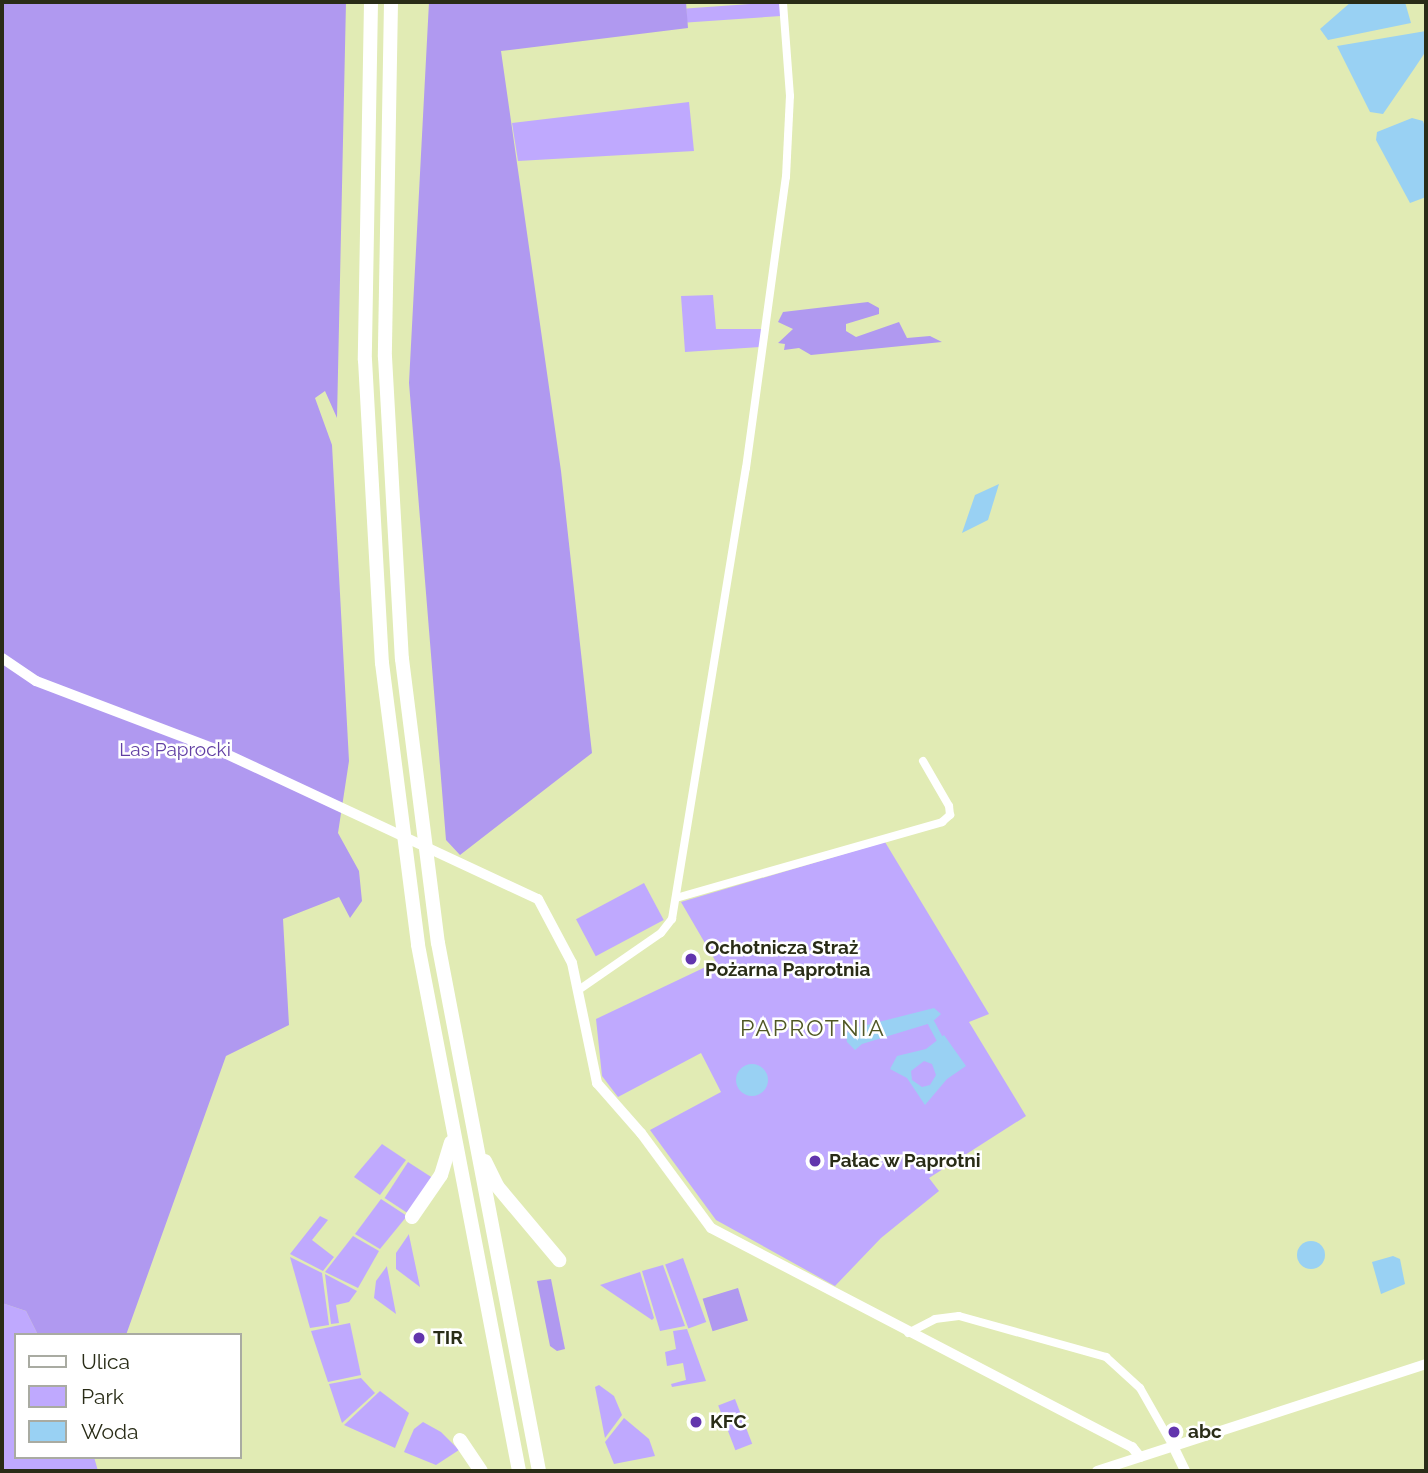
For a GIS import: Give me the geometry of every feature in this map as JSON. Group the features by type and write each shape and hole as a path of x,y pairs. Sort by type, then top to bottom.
{"highway":[{"path":"371,2 366,419 379,631 404,853 452,1130 519,1471"},
{"path":"391,2 385,331 388,469 399,633 426,862 470,1120 539,1471"},
{"path":"470,1120 497,1186 559,1260"},
{"path":"412,1217 441,1175 452,1130"},
{"path":"460,1440 481,1471"}],"street":[{"path":"580,989 662,933 672,919 746,468 786,177 790,96 783,2"},
{"path":"2,659 36,681 220,751 532,895 558,931 580,989 597,1083 641,1133 710,1228 1132,1447 1140,1457"},
{"path":"676,898 942,822 950,815 949,806 923,761"},
{"path":"908,1333 935,1319 959,1316 1106,1357 1140,1388 1174,1446 1185,1471"},
{"path":"1097,1471 1426,1364"}],"green space":[{"name":"Las Paprocki","path":"2,2 346,2 337,418 325,391 315,398 332,445 349,761 338,833 359,871 362,901 350,918 339,897 283,919 289,1025 226,1056 127,1333 37,1333 26,1311 2,1303"},
{"path":"429,2 686,2 688,28 501,51 561,471 592,753 460,855 446,840 409,383"},
{"path":"780,2 781,16 687,23 686,9"},
{"path":"689,102 694,151 518,161 512,123"},
{"path":"713,295 716,329 763,329 760,347 685,352 681,296"},
{"path":"868,302 879,308 879,314 846,324 846,331 856,337 899,322 907,338 930,336 942,342 811,355 799,348 784,350 785,344 778,343 793,329 778,322 783,312"},
{"path":"885,842 989,1014 969,1022 1026,1116 929,1178 939,1191 881,1238 835,1286 716,1220 650,1130 721,1092 701,1053 618,1097 602,1076 596,1019 716,962 681,902"},
{"path":"644,883 664,920 596,956 576,919"},
{"path":"382,1144 406,1160 380,1195 354,1177"},
{"path":"408,1162 433,1178 410,1214 385,1198"},
{"path":"381,1199 407,1216 380,1249 355,1234"},
{"path":"320,1216 328,1220 312,1240 334,1257 323,1271 290,1254"},
{"path":"409,1234 420,1287 396,1269 396,1253"},
{"path":"353,1236 379,1251 358,1288 325,1272"},
{"path":"290,1257 322,1273 329,1325 310,1328"},
{"path":"683,1258 706,1322 688,1328 665,1264"},
{"path":"663,1265 685,1326 660,1331 642,1271"},
{"path":"387,1266 396,1314 374,1298 376,1281"},
{"path":"640,1272 654,1318 652,1320 600,1285"},
{"path":"325,1274 357,1291 349,1302 336,1305 339,1323 331,1324"},
{"path":"551,1279 565,1349 557,1351 550,1346 537,1281"},
{"path":"738,1288 748,1321 713,1331 703,1299"},
{"path":"2,1303 26,1311 37,1333 14,1333 14,1459 95,1459 98,1471 2,1471"},
{"path":"350,1323 361,1375 328,1382 311,1331"},
{"path":"687,1329 706,1381 672,1387 671,1384 686,1380 683,1363 667,1366 665,1352 676,1349 673,1331"},
{"path":"361,1378 375,1393 342,1423 329,1384"},
{"path":"599,1385 614,1396 622,1415 605,1438 595,1387"},
{"path":"380,1391 409,1413 395,1448 344,1425"},
{"path":"735,1399 752,1444 735,1450 718,1405"},
{"path":"624,1418 649,1439 655,1456 614,1464 605,1442"},
{"path":"423,1422 441,1432 459,1450 436,1465 404,1452 414,1429"}],"water":[{"path":"1351,2 1405,2 1411,23 1328,40 1320,29"},
{"path":"1426,31 1426,51 1383,114 1370,112 1337,46"},
{"path":"1412,118 1423,121 1426,130 1426,197 1410,203 1376,140 1377,132"},
{"path":"999,484 988,520 962,533 975,495"},
{"path":"934,1008 941,1014 931,1023 862,1044 855,1050 847,1042 846,1034 851,1029"},
{"path":"944,1035 966,1066 947,1079 925,1105 907,1078 890,1069 897,1056 926,1049","holes":["924,1061 932,1064 936,1075 930,1085 922,1087 912,1080 911,1071"]},
{"path":"752,1064 763,1069 768,1080 763,1091 752,1096 741,1091 736,1080 741,1069"},
{"path":"1311,1241 1321,1245 1325,1255 1321,1265 1311,1269 1301,1265 1297,1255 1301,1245"},
{"path":"1393,1256 1400,1259 1405,1284 1381,1294 1372,1262"}],"waterway":[{"path":"931,1023 940,1040"}],"place":[{"name":"Ochotnicza Straż Pożarna Paprotnia","path":"691,959"},
{"name":"Pałac w Paprotni","path":"815,1161"},
{"name":"TIR","path":"419,1338"},
{"name":"KFC","path":"696,1422"},
{"name":"abc","path":"1174,1432"}],"district":[{"name":"PAPROTNIA","path":"813,1028"}]}
